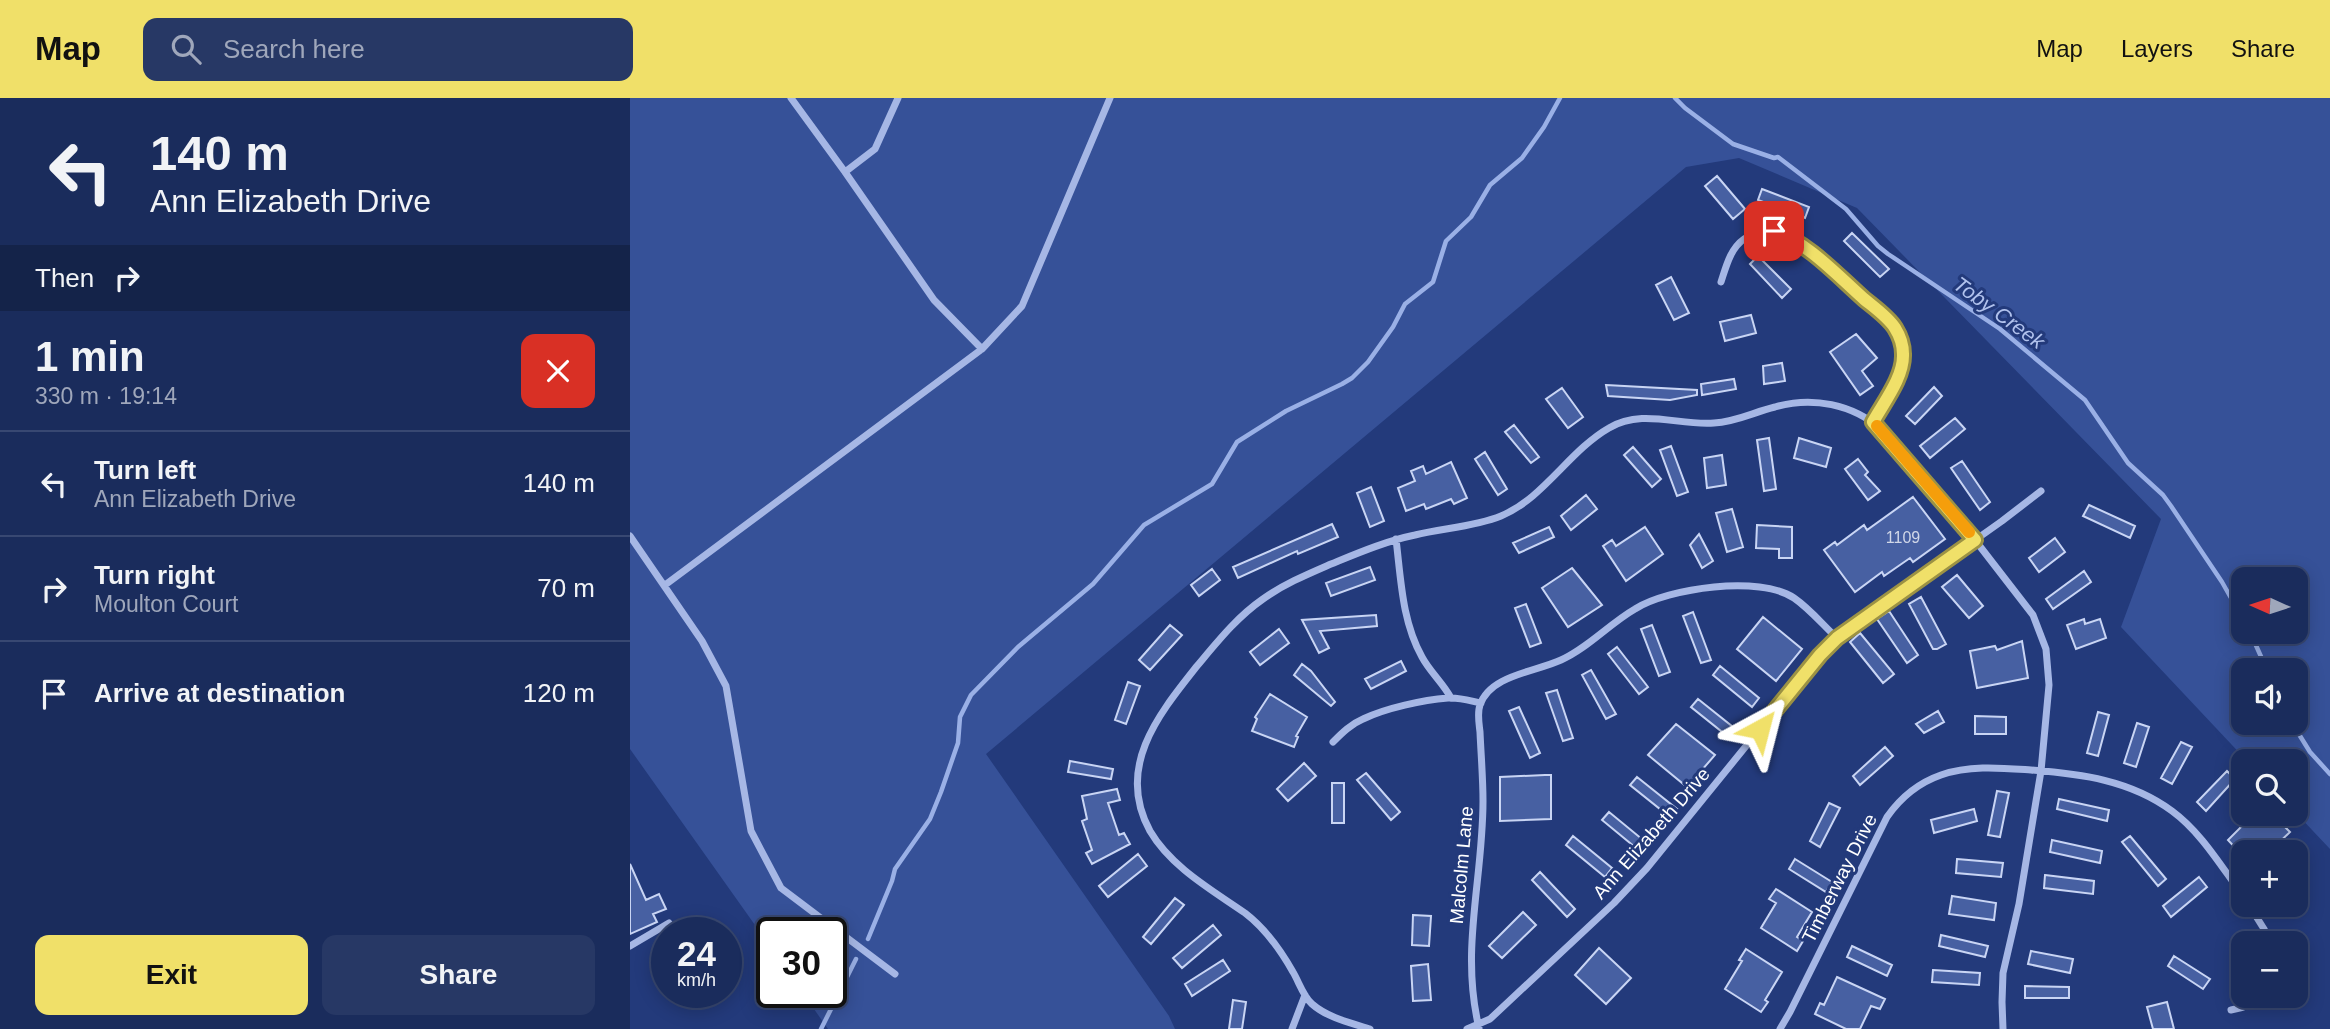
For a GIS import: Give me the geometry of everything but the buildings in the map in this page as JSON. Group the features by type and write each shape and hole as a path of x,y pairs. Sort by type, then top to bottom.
{"street":[{"path":"791,98 934,300 982,349"},
{"path":"845,172 875,149 898,98"},
{"path":"665,585 982,349 1022,306 1110,98"},
{"path":"1721,282 1730,256 1743,240 1756,232 1774,231 1786,235 1805,249 1887,318 1902,341 1903,355 1899,375 1873,422"},
{"path":"1370,1029 1323,1012 1310,1003 1272,939 1260,925 1172,859 1158,842 1142,810 1138,790 1140,761 1152,727 1164,707 1230,626 1265,597 1333,563 1396,540 1503,515 1529,499 1594,438 1611,426 1630,419 1648,417 1713,424 1739,420 1796,402 1818,402 1850,410 1873,422 1975,540 2033,615 2046,649 2049,685 2041,771 2019,904 2003,973 2003,1029"},
{"name":"Ann Elizabeth Drive","path":"1467,1029 1479,1027 1490,1019 1631,886 1820,655 1837,638 2041,491"},
{"path":"630,536 702,641 726,686 751,831 780,888 895,974"},
{"path":"1396,540 1403,599 1412,636 1423,659 1451,698"},
{"path":"1333,742 1363,719 1422,702 1451,698 1481,703 1487,692 1497,684 1580,650 1637,607 1687,591 1732,586 1766,587 1794,598 1837,638"},
{"name":"Malcolm Lane","path":"1479,1027 1473,1002 1471,942 1483,800 1479,713 1481,703"},
{"name":"Timberway Drive","path":"1780,1029 1869,850 1898,801 1920,784 1940,775 1961,769 1995,767 2095,777 2122,785 2160,804 2192,828 2231,880"},
{"path":"630,946 651,934"},
{"path":"1292,1029 1305,995"},
{"path":"2231,1010 2245,1008"}],"shaded area":[{"path":"630,98 2330,98 2330,849 2308,826 2308,749 2236,749 2121,627 2161,519 1857,208 1739,158 1686,167 986,754 1169,1016 1175,1029 828,1029 813,1008 847,1008 847,917 756,917 756,926 630,749"}],"waterway":[{"path":"868,939 895,869 930,819 958,743 960,717 971,695 1018,647 1093,584 1144,525 1212,484 1237,442 1286,411 1352,378 1368,362 1393,327 1405,304 1433,282 1446,241 1471,217 1490,185 1522,158 1560,98"},
{"name":"Toby Creek","path":"1675,98 1733,144 1778,157 1846,209 1888,254 2000,329 2085,400 2128,463 2163,495 2231,598"},
{"name":"Toby Creek","path":"2255,644 2262,658"},
{"name":"Toby Creek","path":"2299,735 2310,752 2330,774"},
{"path":"821,1029 856,959"}],"slow traffic":[{"path":"1877,426 1969,532"}],"route":[{"path":"1760,729 1837,638 1975,540 1873,422 1901,369 1902,341 1896,329 1830,269 1786,235 1774,231"}]}
